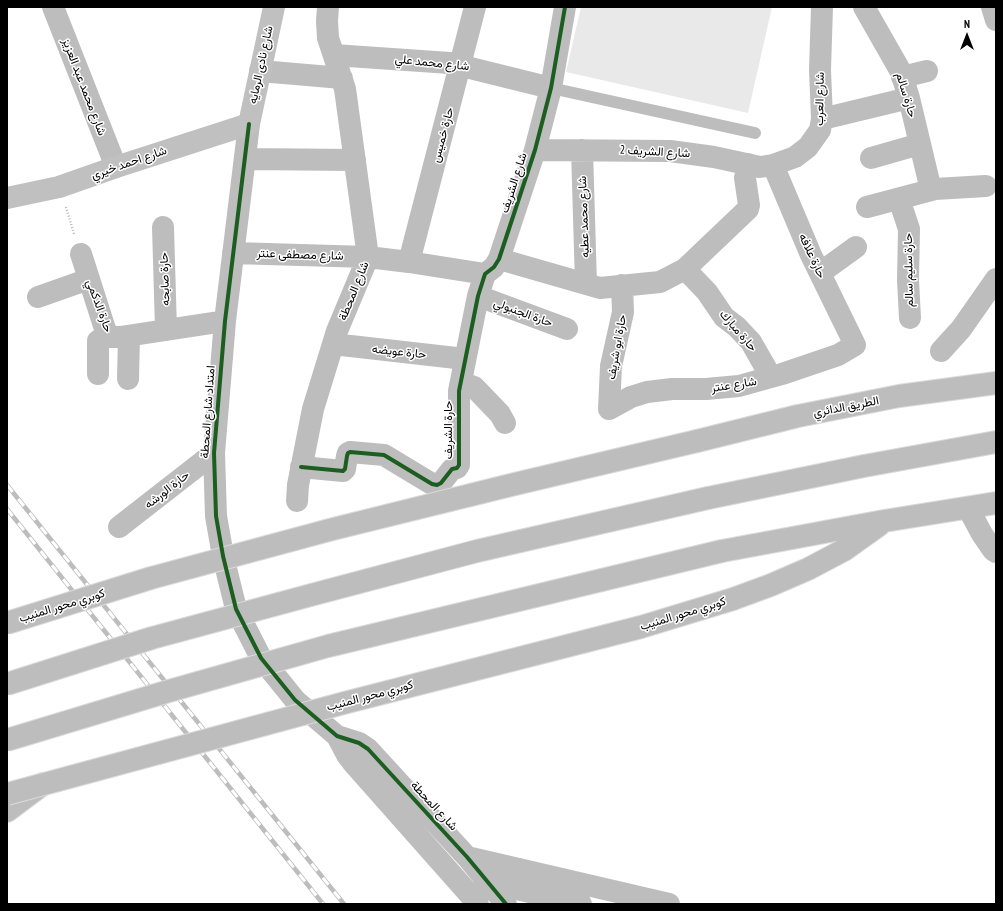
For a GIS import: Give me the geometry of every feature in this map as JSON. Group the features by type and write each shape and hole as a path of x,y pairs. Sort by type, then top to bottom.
{"main road":[{"name":"شارع محمد عبد العزيز","path":"53,7 116,167"},
{"name":"شارع نادى الرمايه","path":"249,124 274,7"},
{"name":"شارع المحطة","path":"297,501 298,484 313,409 337,331 368,257 349,112 342,78 328,38 328,7"},
{"name":"حارة خميس","path":"410,262 475,7"},
{"name":"شارع الشريف","path":"465,359 478,296 492,267 535,150 551,88 565,7"},
{"name":"حارة سالم","path":"864,7 902,77 931,190"},
{"path":"992,7 996,20"},
{"name":"شارع العرب","path":"773,165 795,157 808,147 820,130 822,119 820,70 825,9"},
{"name":"شارع محمد علي","path":"334,55 461,64 551,88"},
{"path":"260,72 342,78"},
{"path":"902,77 927,72"},
{"path":"822,119 908,98"},
{"name":"شارع احمد خيري","path":"7,198 59,187 249,124"},
{"name":"امتداد شارع المحطة","path":"249,124 225,320 214,453 216,516 223,556 236,609 260,658 295,700 337,736"},
{"path":"871,158 920,144"},
{"name":"شارع الشريف 2","path":"535,150 670,151 714,157 760,167 773,165"},
{"name":"شارع محمد عطيه","path":"582,150 586,284"},
{"path":"245,158 355,160"},
{"name":"شارع مصطفى عنتر","path":"233,253 368,257 410,262 492,267 586,284 600,288 660,282 685,269 748,209 749,205 745,178 748,164"},
{"name":"حارة علافه","path":"773,165 820,273 855,345"},
{"path":"867,208 931,190 986,186"},
{"name":"حارة سليم سالم","path":"899,199 909,229 908,280 910,318"},
{"name":"حارة صابحه","path":"163,227 166,330"},
{"path":"820,273 856,247"},
{"name":"حارة الدكمي","path":"81,254 105,329 119,337 225,320"},
{"name":"حارة مبارك","path":"685,269 707,292 724,317 737,327 751,342 771,377"},
{"path":"38,297 89,279"},
{"path":"941,351 961,329 996,279"},
{"name":"حارة ابو شريف","path":"609,409 611,366 623,312 622,285"},
{"name":"حارة الجنبولي","path":"478,296 567,329"},
{"path":"98,374 98,341 104,337 119,337 128,379"},
{"name":"حارة عويضه","path":"333,344 465,359"},
{"name":"شارع عنتر","path":"609,409 647,392 672,389 706,389 739,386 838,355 855,345"},
{"name":"حارة الشريف","path":"301,467 343,471 345,469 348,453 350,452 384,455 432,484 441,483 452,469 457,468 459,465 459,391 465,359"},
{"path":"461,382 474,387 500,414 505,423"},
{"name":"الطريق الدائري","path":"697,441 798,416 899,396 996,383"},
{"name":"كوبري محور المنيب","path":"7,623 151,578 332,529 697,441"},
{"path":"7,684 152,638 319,592 477,551 708,498 864,466 996,442"},
{"name":"حارة الورشه","path":"119,527 214,453"},
{"path":"7,740 169,691 328,646 722,551 884,521 996,503"},
{"path":"968,508 992,550 996,552"},
{"name":"كوبري محور المنيب","path":"7,794 46,782 351,701 641,627 733,599 808,569 844,550 884,521"},
{"path":"337,736 347,755 478,904"},
{"name":"شارع المحطة","path":"337,736 359,743 368,749 467,857 506,904"},
{"path":"7,811 46,782"},
{"path":"467,857 669,904"},
{"path":"446,867 517,889 581,904"}],"lane":[{"path":"551,88 755,133"}],"path":[{"path":"59,187 81,254"}],"shaded area":[{"path":"581,7 772,7 748,113 566,72"}],"railway":[{"path":"7,485 344,904"},
{"path":"7,509 323,904"}],"cycle path":[{"path":"301,467 343,471 345,469 348,453 350,452 384,455 432,484 437,485 441,483 452,469 457,468 459,465 459,391 478,296 485,274 494,267 499,259 535,150 551,88 565,7"},
{"path":"249,124 225,321 214,453 216,516 223,556 236,609 261,658 295,700 337,736 359,743 368,749 467,857 506,904"}]}
